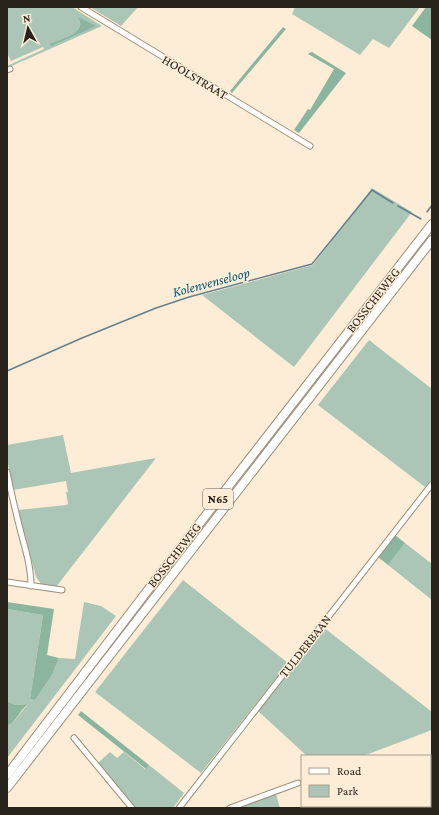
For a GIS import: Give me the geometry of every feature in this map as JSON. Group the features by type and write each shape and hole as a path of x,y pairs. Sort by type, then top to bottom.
{"main road":[{"name":"BOSSCHEWEG","path":"7,775 154,582 432,224"},
{"name":"BOSSCHEWEG","path":"7,788 432,240"}],"street":[{"name":"HOOLSTRAAT","path":"80,7 310,146"},
{"path":"7,472 29,566 31,586"},
{"name":"TULDERBAAN","path":"179,808 432,484"},
{"path":"7,582 62,590"},
{"path":"74,738 132,808"},
{"path":"230,808 298,783"}],"green space":[{"path":"7,7 72,7 102,26 7,68 7,66 44,49 43,47 11,61 7,53"},
{"path":"90,7 138,7 121,26"},
{"path":"295,7 420,7 389,48 373,39 360,55 292,14"},
{"path":"426,7 432,7 432,40 412,26"},
{"path":"78,17 96,26 51,46 50,44 72,35 77,31 80,27"},
{"path":"283,27 286,29 232,93 230,91"},
{"path":"312,52 346,73 299,133 294,130 308,109 310,110 334,69 308,54"},
{"path":"372,188 412,212 294,367 202,295 313,265"},
{"path":"369,340 432,389 432,479 425,487 318,405"},
{"path":"63,435 71,473 156,458 56,587 41,584 36,577 18,510 68,504 66,481 13,490 7,458 7,445"},
{"path":"395,535 405,543 388,565 378,557"},
{"path":"405,543 432,564 432,600 388,565"},
{"path":"183,580 288,663 201,773 95,692"},
{"path":"7,602 54,609 47,655 59,658 52,675 35,700 30,699 43,615 7,609"},
{"path":"84,602 101,606 116,616 7,758 7,726 15,720 28,704 15,705 7,701 7,609 43,615 30,699 35,700 52,675 59,658 75,659"},
{"path":"323,627 432,712 432,730 366,755 306,755 258,711"},
{"path":"7,701 15,705 28,704 7,726"},
{"path":"81,711 149,765 146,769 78,715"},
{"path":"110,752 117,758 124,752 145,769 149,765 184,793 173,808 134,808 98,763"},
{"path":"276,794 280,808 239,808"}],"waterway":[{"name":"Kolenvenseloop","path":"7,371 156,308 189,297 312,264 372,190 393,203"},
{"name":"Kolenvenseloop","path":"427,212 432,205"},
{"name":"Kolenvenseloop","path":"398,206 421,219"}]}
